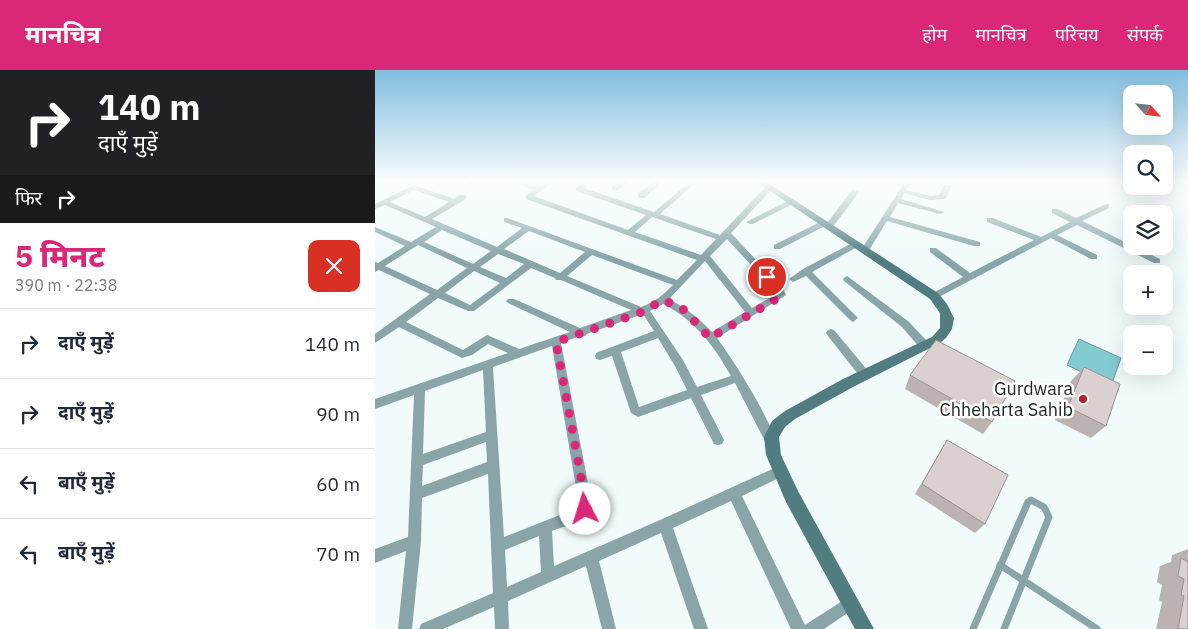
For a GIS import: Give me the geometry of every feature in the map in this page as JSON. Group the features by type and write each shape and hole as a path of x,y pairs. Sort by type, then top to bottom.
{"street":[{"path":"393,206 559,278 643,311 660,333 696,393 719,440"},
{"path":"425,220 448,206"},
{"path":"554,206 704,258 751,313"},
{"path":"630,206 725,236 780,292 781,295 778,298 710,338"},
{"path":"629,233 662,206"},
{"path":"375,404 643,311 663,300 752,206"},
{"path":"750,222 784,206"},
{"path":"771,441 774,429 781,421 865,375 925,346 943,335 948,325 946,310 934,296 799,206"},
{"path":"777,247 827,224 843,206"},
{"path":"793,279 806,271 860,247 886,218 893,206"},
{"path":"919,206 940,212"},
{"path":"934,296 1106,206"},
{"path":"1055,211 1157,261"},
{"path":"886,218 977,244"},
{"path":"507,220 679,284"},
{"path":"990,220 1041,240"},
{"path":"376,267 441,227"},
{"path":"375,339 528,228"},
{"path":"375,229 473,267 506,282"},
{"path":"1051,235 1094,257"},
{"path":"933,250 970,278"},
{"path":"559,278 590,252"},
{"path":"376,267 471,309 529,265"},
{"path":"806,271 853,318"},
{"path":"847,279 905,324 925,346"},
{"path":"663,300 682,308 710,338 737,378 771,441 774,457 796,505 865,629"},
{"path":"511,301 582,333"},
{"path":"398,322 462,354 469,352 483,340 490,339 519,354"},
{"path":"600,356 660,333"},
{"path":"831,333 865,375"},
{"path":"498,546 579,514 585,509 586,504 556,342"},
{"path":"615,350 635,410 638,412 737,378"},
{"path":"488,364 502,629"},
{"path":"405,629 414,541 420,388"},
{"path":"417,462 491,435"},
{"path":"416,494 493,466"},
{"path":"426,629 665,525 781,471"},
{"path":"734,493 799,629"},
{"path":"665,525 701,629"},
{"path":"545,528 548,575"},
{"path":"375,556 414,541"},
{"path":"591,557 609,629"},
{"path":"811,629 850,603"}],"lane":[{"path":"973,629 1028,502 1036,501 1044,507 1049,518 1004,629"},
{"path":"1001,565 1097,629"}],"water":[{"path":"1079,339 1121,358 1111,386 1067,365"}],"building":[{"path":"936,340 1015,381 992,422 910,375"},
{"path":"1084,367 1120,384 1106,426 1068,407"},
{"path":"947,440 1008,475 985,524 922,484"},
{"path":"1181,558 1188,562 1188,629 1178,629 1184,596 1181,595 1184,579 1178,576"}],"place":[{"name":"Gurdwara Chheharta Sahib","path":"1083,399"}],"route":[{"path":"585,509 586,504 556,342 642,312 663,300 682,308 710,338 781,295 767,277"}]}
